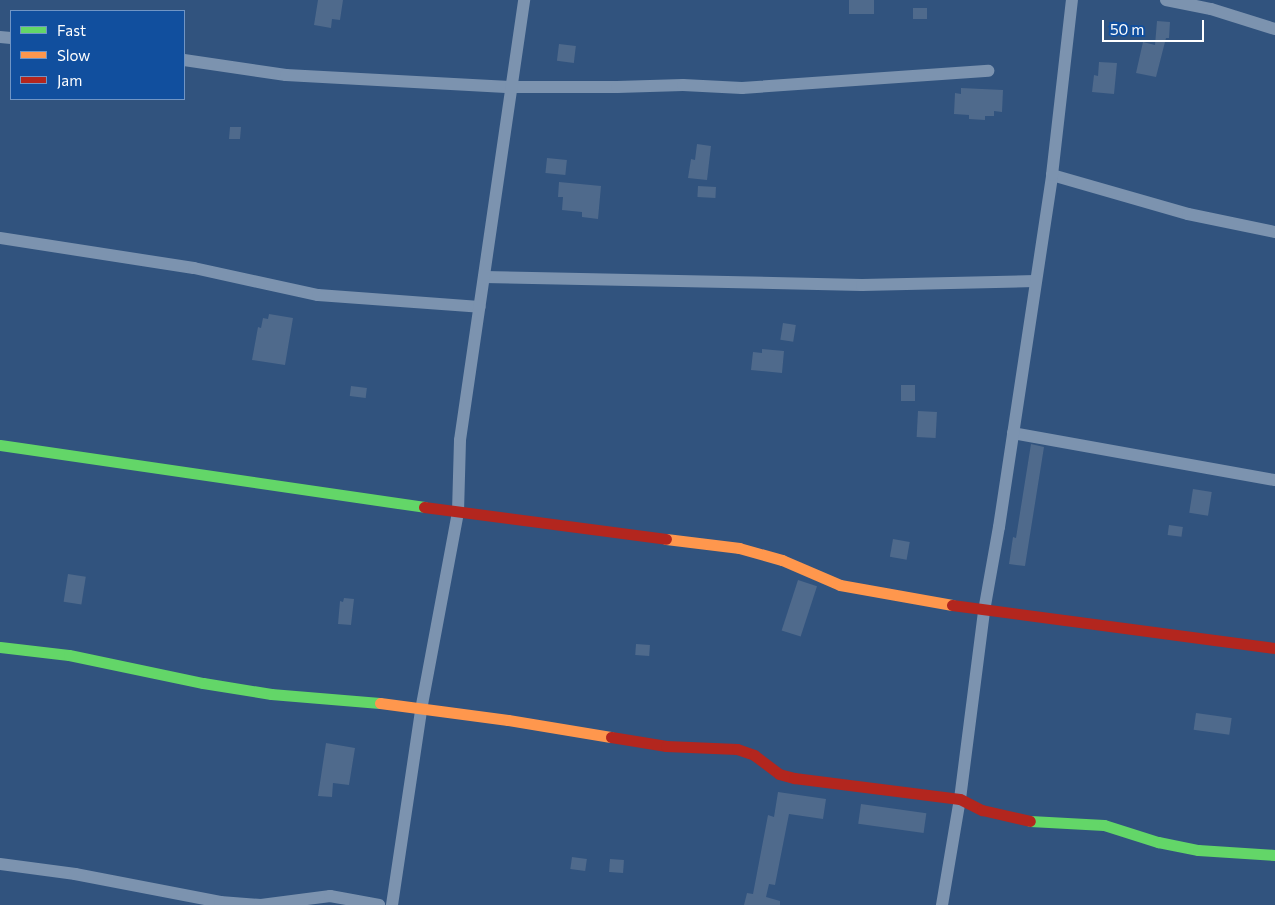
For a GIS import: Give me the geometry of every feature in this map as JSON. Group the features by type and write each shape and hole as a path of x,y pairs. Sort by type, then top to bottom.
{"street":[{"path":"392,905 421,710 458,512 460,440 524,0"},
{"path":"942,905 960,799 984,611 1052,175 1072,0"},
{"path":"1166,0 1211,9 1275,29"},
{"path":"185,60 286,76 511,87 618,87 684,84 742,88 988,71"},
{"path":"1052,175 1188,214 1275,232"},
{"path":"0,238 194,268 318,295 480,307"},
{"path":"484,277 862,286 1035,281"},
{"path":"1013,433 1275,480"},
{"path":"0,445 458,512 739,548 782,560 840,585 984,611 1275,648"},
{"path":"0,647 69,655 254,691 301,697 372,702 421,710 508,720 666,746 737,749 754,755 779,774 794,778 960,799 982,810 1030,821 1104,825 1158,842 1198,850 1275,855"},
{"path":"0,864 75,874 220,902 261,904 330,896 379,905"}],"building":[{"path":"318,0 343,0 340,20 332,19 331,28 314,25"},
{"path":"849,0 874,0 874,14 849,14"},
{"path":"913,8 927,8 927,19 913,19"},
{"path":"1157,21 1170,22 1169,38 1166,38 1156,77 1136,73 1143,42 1155,45"},
{"path":"559,44 576,46 574,63 557,61"},
{"path":"1099,62 1117,63 1114,94 1092,92 1094,75 1098,76"},
{"path":"961,88 1003,90 1002,112 994,111 994,116 985,116 985,120 969,119 969,115 954,114 955,93 961,94"},
{"path":"230,127 241,127 240,139 229,139"},
{"path":"697,144 711,146 707,180 688,178 691,159 695,160"},
{"path":"547,158 567,160 565,175 545,173"},
{"path":"559,182 601,186 598,219 582,217 582,212 562,210 563,197 558,197"},
{"path":"698,186 716,187 715,198 697,197"},
{"path":"269,314 293,318 285,365 252,360 258,327 261,328 263,318 268,319"},
{"path":"783,323 796,325 793,342 780,340"},
{"path":"762,349 784,351 782,373 751,370 753,352 762,353"},
{"path":"901,385 915,385 915,401 901,401"},
{"path":"351,386 367,388 366,398 350,396"},
{"path":"918,411 937,412 936,438 917,437"},
{"path":"1031,444 1044,447 1025,566 1009,564 1013,537 1016,538"},
{"path":"1193,489 1212,492 1208,516 1189,513"},
{"path":"1169,525 1183,527 1181,537 1168,535"},
{"path":"893,539 910,542 907,560 890,557"},
{"path":"68,574 86,577 81,604 64,602"},
{"path":"798,580 817,586 801,637 782,630"},
{"path":"344,598 354,599 351,625 338,624 340,601 343,602"},
{"path":"636,644 650,645 649,656 635,655"},
{"path":"1196,713 1232,718 1229,735 1194,730"},
{"path":"326,743 355,748 349,785 333,783 332,797 318,796"},
{"path":"778,792 826,799 823,819 789,814 775,885 769,884 766,897 780,901 780,905 744,905 747,893 753,894 768,815 774,817"},
{"path":"861,804 926,813 924,833 858,824"},
{"path":"572,857 587,859 585,871 570,869"},
{"path":"610,859 624,860 623,873 609,872"}],"traffic: fast":[{"path":"0,445 424,507"},
{"path":"0,647 69,655 203,683 271,694 380,703"},
{"path":"1030,821 1104,825 1158,842 1198,850 1275,855"}],"traffic: slow":[{"path":"666,539 739,548 782,560 840,585 952,605"},
{"path":"380,703 508,720 611,737"}],"traffic: jam":[{"path":"424,507 666,539"},
{"path":"952,605 1275,648"},
{"path":"611,737 666,746 737,749 754,755 779,774 794,778 960,799 982,810 1030,821"}]}
